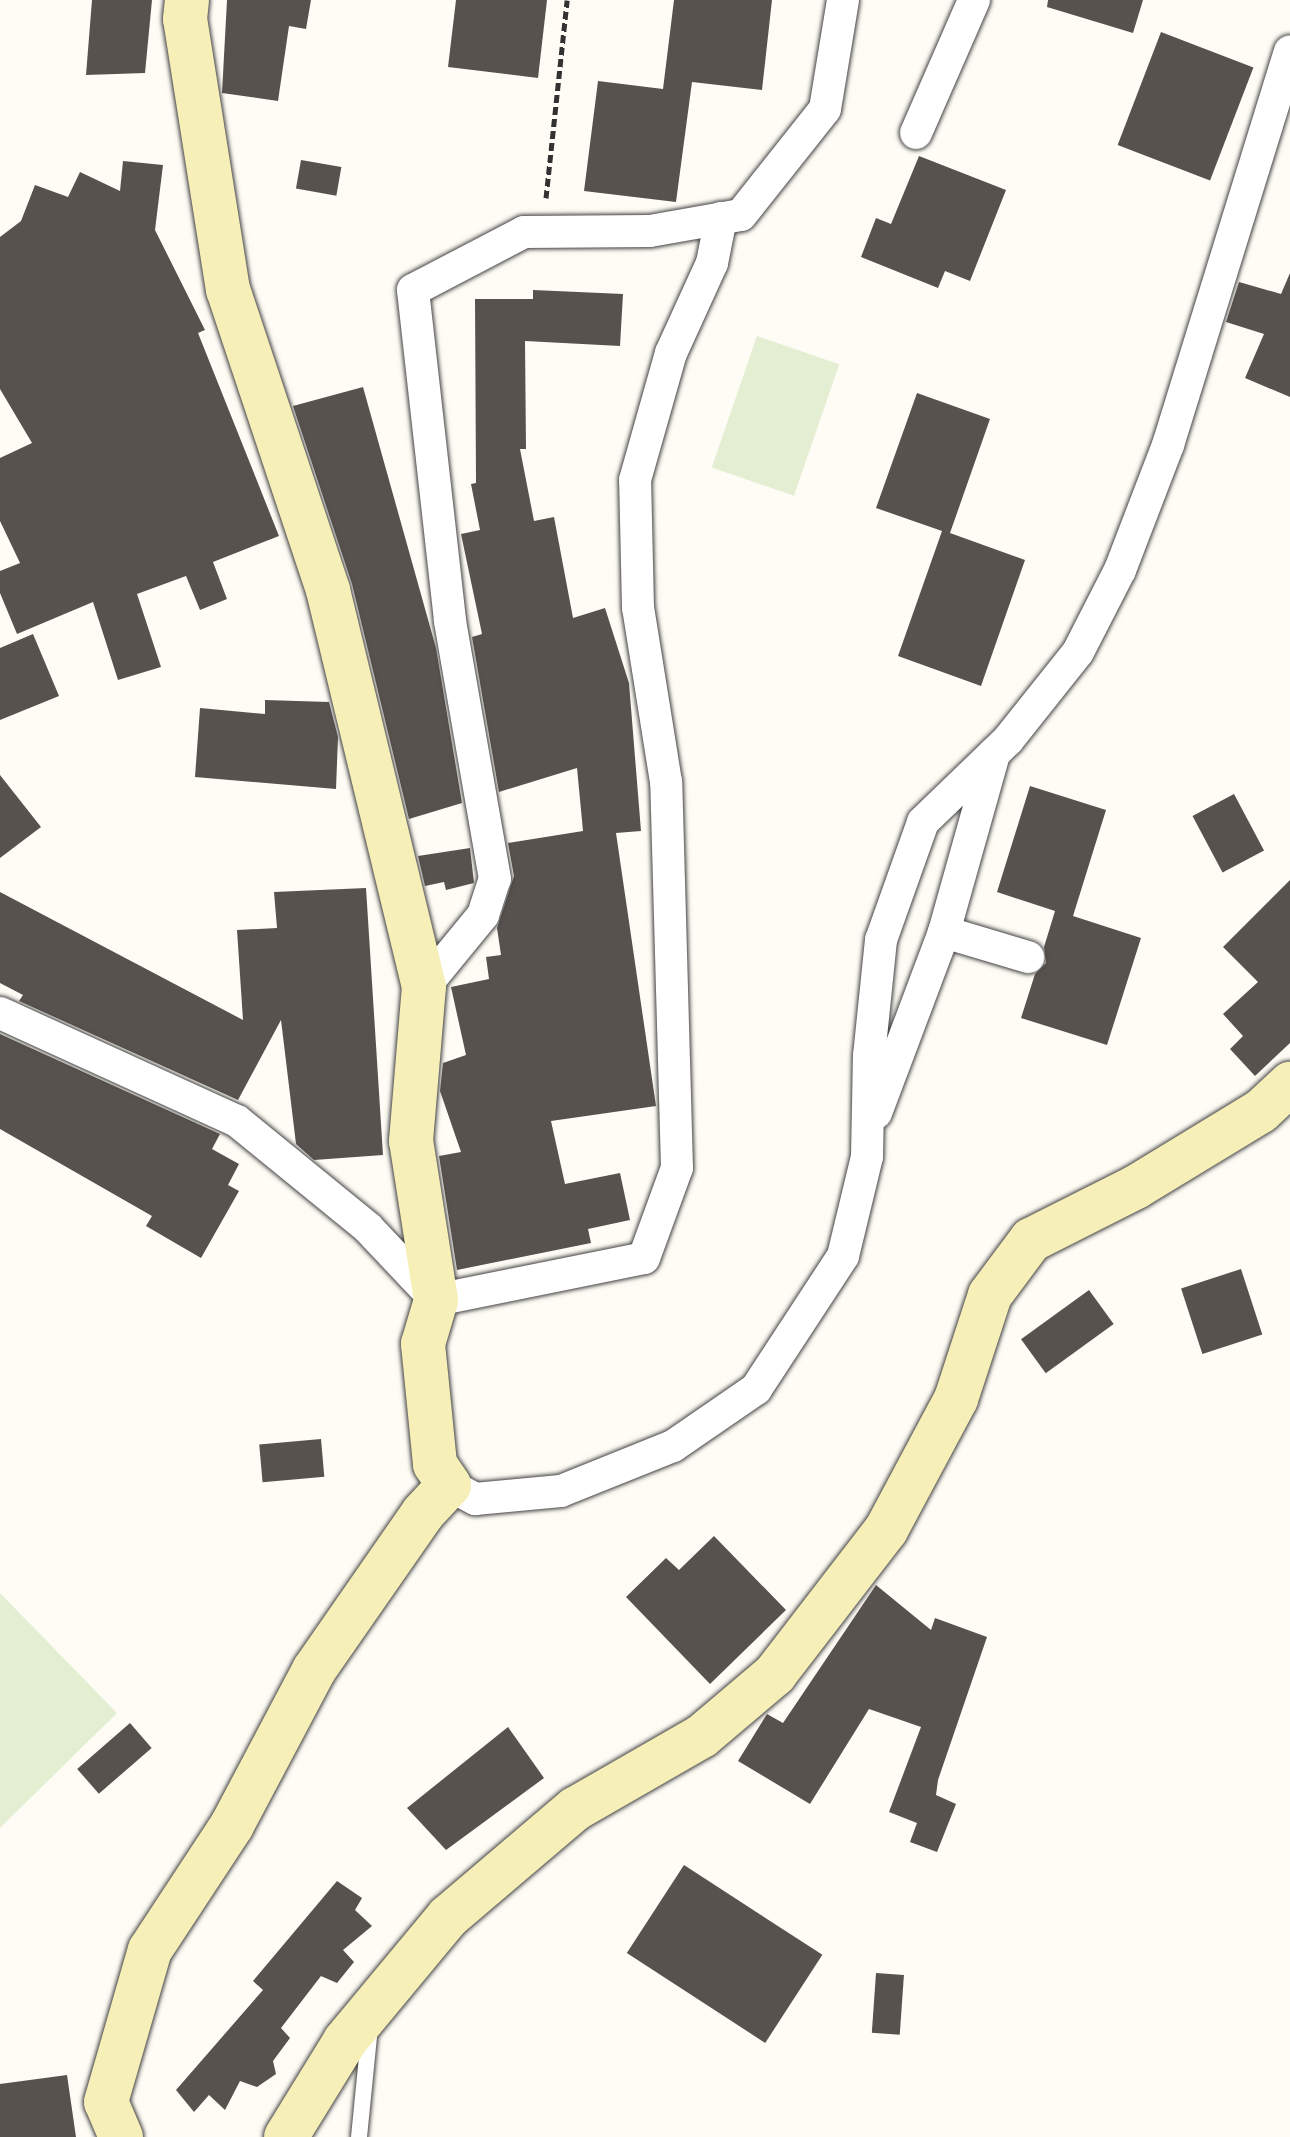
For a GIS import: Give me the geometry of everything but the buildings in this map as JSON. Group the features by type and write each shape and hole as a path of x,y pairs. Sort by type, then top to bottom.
{"street":[{"path":"187,0 185,19 228,290 328,590 424,987 411,1141 436,1300 423,1344 435,1464 449,1485 475,1499 561,1491 673,1446 756,1389 843,1256 868,1136 881,940 923,822 994,753 1078,652 1120,570 1168,445 1290,52"},
{"path":"424,987 483,915 495,879 450,620 413,290 524,232 650,231 741,215 825,109 843,0"},
{"path":"916,133 974,0"},
{"path":"436,1300 644,1258 677,1168 666,782 638,608 635,480 671,353 712,263 721,218"},
{"path":"868,1136 944,932 994,753"},
{"path":"944,932 1028,957"},
{"path":"0,1013 237,1121 368,1228 436,1300"},
{"path":"286,2137 372,2009 448,1917 575,1809 702,1736 775,1674 886,1530 956,1399 990,1295 1031,1240 1136,1187 1261,1111 1290,1084"},
{"path":"121,2137 106,2102 150,1950 232,1825 314,1670 423,1513 449,1485"}],"lane":[{"path":"359,2137 372,2009"}],"path":[{"path":"543,231 567,0"}],"green space":[{"path":"757,336 839,364 794,496 712,467"},
{"path":"0,1593 117,1713 0,1828"}]}
